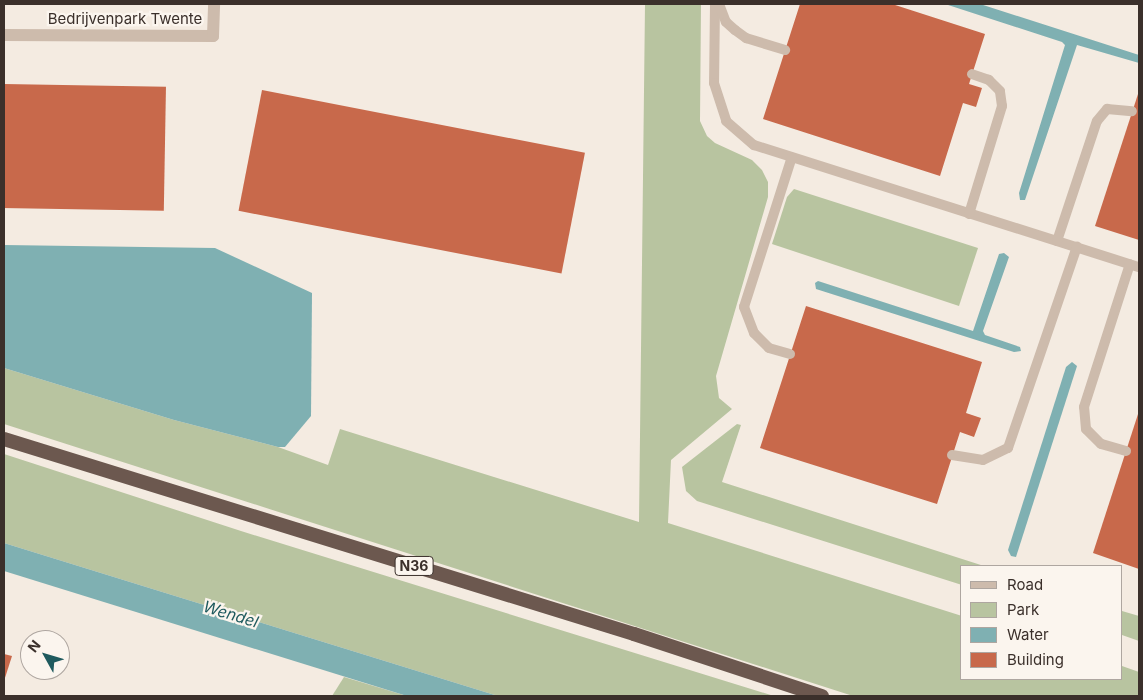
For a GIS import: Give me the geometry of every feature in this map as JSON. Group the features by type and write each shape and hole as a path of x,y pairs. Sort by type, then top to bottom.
{"highway":[{"name":"N36","path":"4,439 634,634 822,696"}],"street":[{"name":"Bedrijvenpark Twente","path":"4,35 213,36 214,4"}],"lane":[{"path":"715,4 714,83 726,121 754,145 1135,265 1084,408 1086,429 1101,444 1126,451"},
{"path":"719,4 726,22 746,38 785,50"},
{"path":"969,214 1002,106 1000,92 994,86 972,74"},
{"path":"1057,241 1097,121 1107,109 1132,111"},
{"path":"790,354 769,348 754,333 744,307 792,157"},
{"path":"952,455 983,460 1008,448 1077,247"}],"green space":[{"path":"645,4 701,4 700,121 707,136 715,143 752,160 762,170 768,182 768,197 716,376 719,398 732,409 671,460 668,523 960,615 960,680 1123,680 1123,666 1139,672 1139,696 853,696 4,424 4,368 174,420 278,447 328,465 340,429 639,522"},
{"path":"794,189 978,248 959,306 772,244 787,197"},
{"path":"737,424 741,425 722,482 981,565 960,565 960,584 697,501 686,491 682,467"},
{"path":"4,454 241,531 774,696 498,696 4,543"},
{"path":"1123,611 1139,616 1139,641 1123,635"},
{"path":"344,677 407,696 332,696"}],"water":[{"path":"945,4 980,4 1139,55 1139,63 1077,45 1025,200 1020,200 1019,193 1065,45 1062,42"},
{"path":"4,245 215,248 312,293 311,416 285,447 278,447 174,420 4,368"},
{"path":"1004,253 1009,257 983,331 985,335 1020,347 1021,351 1014,352 816,289 815,283 818,281 973,331 999,254"},
{"path":"1072,362 1077,366 1016,557 1011,556 1008,550 1066,367"},
{"name":"Wendel","path":"4,543 498,696 407,696 4,571"}],"building":[{"path":"800,4 892,4 985,34 969,84 982,88 976,107 963,103 940,176 763,119"},
{"path":"4,84 166,87 164,211 4,208"},
{"path":"262,90 585,153 561,274 239,211"},
{"path":"1139,91 1139,240 1095,226"},
{"path":"806,306 982,362 966,413 981,418 974,437 960,432 937,504 760,448"},
{"path":"1139,411 1139,569 1093,553"},
{"path":"4,654 12,656 4,681"}]}
